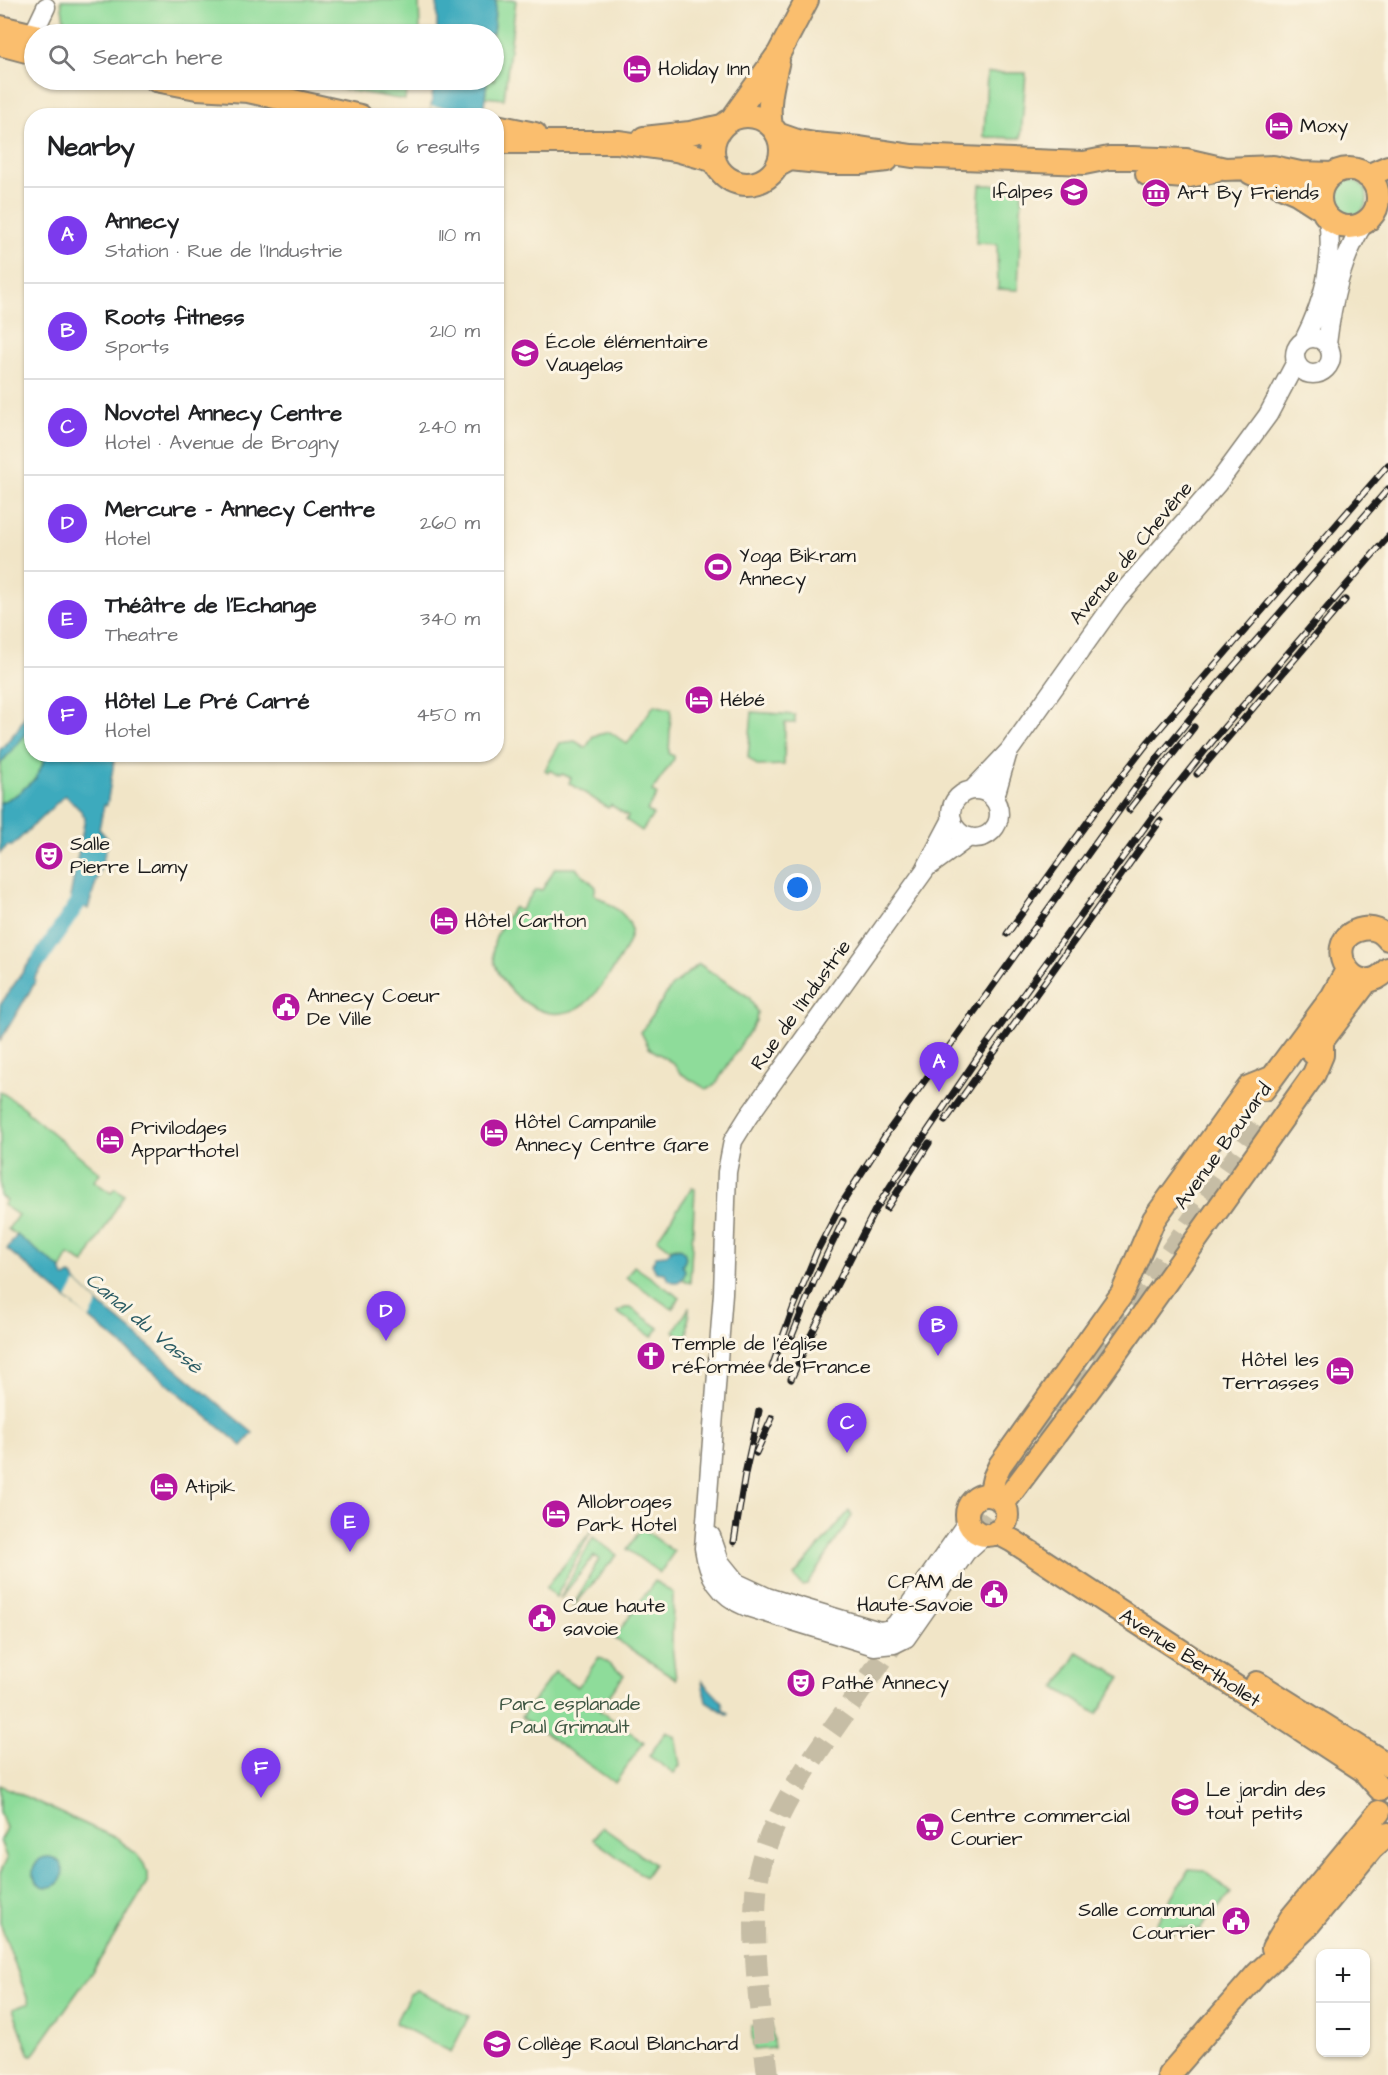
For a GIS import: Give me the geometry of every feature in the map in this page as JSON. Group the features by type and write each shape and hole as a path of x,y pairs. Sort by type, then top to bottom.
{"main road":[{"path":"807,0 779,52 714,142 715,161 720,170 737,183 747,184 767,177 777,166 790,159 828,163 861,163 912,156"},
{"path":"2,39 24,39"},
{"path":"777,166 780,144 769,114 779,52"},
{"path":"231,90 248,91 324,108"},
{"path":"618,142 690,133 753,116 797,141 912,156 1084,163 1109,158 1186,160 1235,169 1297,193 1336,224 1355,226 1373,219 1378,198 1375,187 1367,176 1352,170 1334,174 1300,173 1273,167 1235,169"},
{"path":"504,128 565,142"},
{"path":"504,142 618,142 676,150 715,161"},
{"path":"1367,176 1388,166"},
{"path":"1325,213 1320,195 1322,187 1334,174"},
{"path":"1381,976 1354,977 1342,961 1342,947 1354,932 1367,928 1380,931 1388,939"},
{"name":"Avenue Bouvard","path":"1114,1330 1133,1301 1165,1228 1271,1078 1332,997 1347,970"},
{"name":"Avenue Bouvard","path":"1263,1119 1322,1041 1381,976"},
{"path":"991,1518 1100,1375 1314,1074 1322,1054 1322,1041"},
{"path":"991,1518 994,1478 1000,1465 1122,1294 1154,1219 1249,1087 1271,1078"},
{"name":"Avenue Berthollet","path":"991,1518 1388,1765"},
{"name":"Avenue Berthollet","path":"991,1518 1013,1541 1363,1770 1384,1801"},
{"path":"1257,1974 1291,1918 1384,1801"},
{"path":"1169,2075 1257,1974 1305,1929 1372,1848 1388,1834"}],"street":[{"path":"41,24 46,3"},
{"path":"1325,213 1330,258 1326,285 1318,311 1304,340 1296,350 1296,362 1302,369 1311,373 1322,371 1328,365 1330,353 1327,344 1345,260 1350,246 1373,219"},
{"path":"1304,340 1316,338 1327,344"},
{"name":"Avenue de Chevêne","path":"972,790 1009,751 1106,613 1205,500 1268,415 1296,362"},
{"name":"Avenue de Chevêne","path":"1268,415 1311,373"},
{"name":"Avenue de Chevêne","path":"994,800 1009,751"},
{"path":"972,790 986,793 994,800 999,815 995,826 986,835 977,838 969,837 958,830 952,819 952,807 963,793 972,790"},
{"name":"Rue de l'Industrie","path":"952,819 925,870 748,1117 733,1142 727,1172 724,1273 707,1520 713,1546 720,1562 737,1583 767,1597 880,1631 890,1629 896,1624 991,1518"},
{"name":"Rue de l'Industrie","path":"925,870 969,837"}],"green space":[{"path":"61,0 419,0 420,24 65,24"},
{"path":"496,0 516,0 504,99 485,97 486,90 504,90 504,24 494,24"},
{"path":"987,73 1026,73 1021,138 984,137"},
{"path":"347,90 406,90 405,100"},
{"path":"1349,180 1362,185 1367,198 1362,211 1349,216 1336,211 1331,198 1336,185"},
{"path":"980,185 1022,186 1018,290 998,289 997,244 976,243"},
{"path":"654,705 671,709 669,754 674,756 674,759 652,791 657,795 647,810 653,815 642,831 626,820 628,816 611,805 608,808 569,783 571,778 545,770 560,743 575,741 586,748 593,736 610,732 627,744"},
{"path":"752,712 795,715 795,723 785,723 784,765 758,766 748,757"},
{"path":"24,736 24,762 44,762 36,778 16,795 0,803 0,764"},
{"path":"555,868 576,868 596,887 594,894 626,917 631,928 622,956 599,988 587,1002 572,1011 562,1013 539,1010 517,996 500,975 493,952 497,934 514,907 520,911 535,890 542,890"},
{"path":"699,964 749,997 757,1012 756,1021 717,1082 706,1089 680,1073 673,1063 649,1048 641,1032 671,987"},
{"path":"0,1091 27,1110 100,1173 94,1181 111,1193 115,1188 124,1195 84,1263 69,1255 61,1269 8,1229 18,1215 3,1205 6,1200 0,1196"},
{"path":"692,1188 695,1189 690,1283 682,1279 685,1273 681,1265 686,1258 682,1249 676,1247 670,1249 657,1239"},
{"path":"634,1266 680,1298 672,1309 626,1277"},
{"path":"631,1308 659,1328 652,1337 617,1312"},
{"path":"689,1308 687,1341 674,1331"},
{"path":"849,1511 852,1516 807,1585 802,1586 794,1576"},
{"path":"642,1528 674,1552 660,1573 627,1549"},
{"path":"591,1531 556,1597 546,1588"},
{"path":"593,1537 617,1555 572,1608 599,1559 594,1556 560,1599"},
{"path":"655,1581 673,1593 672,1646 676,1679 614,1638"},
{"path":"1078,1652 1121,1677 1097,1714 1056,1688"},
{"name":"Parc esplanade Paul Grimault","path":"599,1657 624,1675 599,1710 644,1742 615,1783 521,1717 555,1672 578,1687"},
{"path":"666,1731 675,1736 680,1765 674,1773 649,1756"},
{"path":"0,1785 118,1839 137,1855 147,1873 147,1883 96,1966 32,2056 13,2009 29,2003 0,1923 0,1874 7,1859 0,1840 6,1828 0,1812"},
{"path":"602,1827 654,1864 645,1877 593,1839"},
{"path":"1189,1869 1204,1870 1231,1893 1200,1929 1178,1928 1171,1935 1156,1924"},
{"path":"417,1990 469,2016 451,2052 395,2023 410,1994"},
{"path":"771,2024 774,2048 754,2050 751,2026"}],"water":[{"path":"437,0 496,0 494,24 437,24"},
{"path":"433,90 486,90 484,108 431,108"},
{"path":"24,718 24,736 0,764 0,750"},
{"path":"44,762 114,762 107,805 104,805 99,829 109,840 88,909 70,897 85,818 65,795 12,846 7,846 0,853 0,803 16,795 36,778"},
{"path":"46,938 58,945 34,979 36,981 0,1041 0,1005"},
{"path":"17,1235 61,1269 64,1277 70,1275 74,1277 76,1282 98,1303 253,1433 242,1446 7,1249"},
{"path":"673,1248 682,1249 685,1257 682,1265 685,1270 684,1276 678,1282 669,1280 665,1273 656,1272 652,1264 656,1256 666,1255"},
{"path":"702,1681 722,1702 723,1709 729,1713 728,1715 706,1701"},
{"path":"48,1857 54,1858 62,1866 62,1878 54,1886 48,1887 42,1886 34,1878 33,1872 34,1866 42,1858"}],"pier":[{"path":"76,1282 98,1303 89,1319 67,1299"}],"waterway":[{"name":"Canal du Vassé","path":"40,959 80,900 84,883"}],"tunnel":[{"path":"1057,1415 1263,1119"},
{"path":"1000,1490 1062,1402"},
{"path":"954,1559 1010,1481"},
{"path":"768,2075 755,1938 756,1893 767,1845 776,1822 801,1777 903,1630"}],"railway":[{"path":"1007,934 1149,741 1388,465"},
{"path":"772,1367 817,1251 841,1205 887,1133 1152,765 1219,683 1388,489"},
{"path":"791,1379 874,1212 982,1051 1158,809 1215,738 1388,537"},
{"path":"1197,774 1345,600"},
{"path":"1129,810 1194,727"},
{"path":"945,1121 1160,821"},
{"path":"887,1208 929,1143"},
{"path":"792,1336 815,1279 843,1221"},
{"path":"734,1542 745,1474 759,1411"},
{"path":"756,1453 772,1418"}],"place":[{"name":"Holiday Inn","path":"637,69"},
{"name":"Moxy","path":"1279,126"},
{"name":"Ifalpes","path":"1074,192"},
{"name":"Art By Friends","path":"1156,193"},
{"name":"École élémentaire Vaugelas","path":"525,353"},
{"name":"Yoga Bikram Annecy","path":"718,567"},
{"name":"Hébé","path":"699,700"},
{"name":"Salle Pierre Lamy","path":"49,856"},
{"name":"Hôtel Carlton","path":"444,921"},
{"name":"Annecy Coeur De Ville","path":"286,1007"},
{"name":"Annecy","path":"939,1092"},
{"name":"Hôtel Campanile Annecy Centre Gare","path":"494,1133"},
{"name":"Privilodges Apparthotel","path":"110,1140"},
{"name":"Mercure - Annecy Centre","path":"386,1341"},
{"name":"Temple de l'église réformée de France","path":"651,1356"},
{"name":"Roots fitness","path":"938,1356"},
{"name":"Hôtel les Terrasses","path":"1340,1371"},
{"name":"Novotel Annecy Centre","path":"847,1453"},
{"name":"Atipik","path":"164,1487"},
{"name":"Allobroges Park Hotel","path":"556,1514"},
{"name":"Théâtre de l'Echange","path":"350,1552"},
{"name":"CPAM de Haute-Savoie","path":"994,1594"},
{"name":"Caue haute savoie","path":"542,1618"},
{"name":"Pathé Annecy","path":"801,1683"},
{"name":"Hôtel Le Pré Carré","path":"261,1798"},
{"name":"Le jardin des tout petits","path":"1185,1802"},
{"name":"Centre commercial Courier","path":"930,1827"},
{"name":"Salle communal Courrier","path":"1236,1921"},
{"name":"Collège Raoul Blanchard","path":"497,2044"}]}
